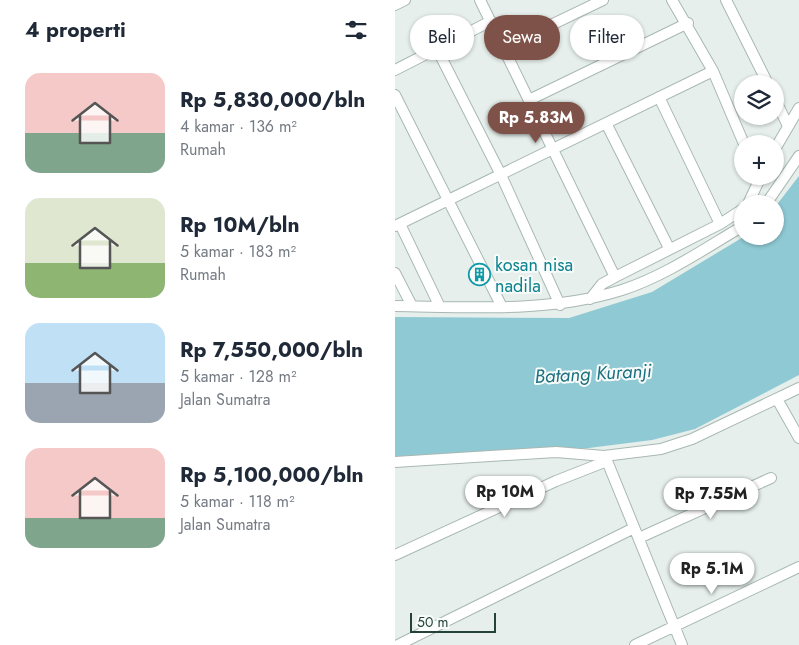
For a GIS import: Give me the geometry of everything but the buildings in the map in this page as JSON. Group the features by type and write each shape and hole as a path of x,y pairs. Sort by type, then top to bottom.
{"street":[{"path":"395,5 405,0"},
{"path":"480,0 488,15"},
{"path":"560,21 603,0"},
{"path":"672,0 713,71 740,135"},
{"path":"726,0 763,75"},
{"path":"529,100 687,23"},
{"path":"395,70 415,60"},
{"path":"443,60 501,175 560,305"},
{"path":"509,60 615,277"},
{"path":"439,306 397,225 713,71"},
{"path":"395,95 503,306"},
{"path":"659,98 720,224"},
{"path":"783,135 799,108"},
{"path":"784,118 788,126"},
{"path":"606,123 669,248"},
{"path":"772,195 799,156"},
{"path":"590,299 602,284 669,248 720,224 734,215"},
{"path":"395,306 560,305 590,299 650,279 734,231"},
{"path":"395,273 412,306"},
{"path":"395,556 605,458 669,446 692,438 799,388"},
{"path":"777,399 799,438"},
{"path":"395,462 556,452 605,458"},
{"path":"605,458 682,645"},
{"path":"639,538 771,478"},
{"path":"398,645 634,528"},
{"path":"635,645 799,567"}],"water":[{"name":"Batang Kuranji","path":"799,176 799,375 695,429 652,440 557,452 395,457 395,317 569,318 652,292 734,243 734,245 784,245 784,195"}],"place":[{"name":"kosan nisa nadila","path":"479,275"}]}
